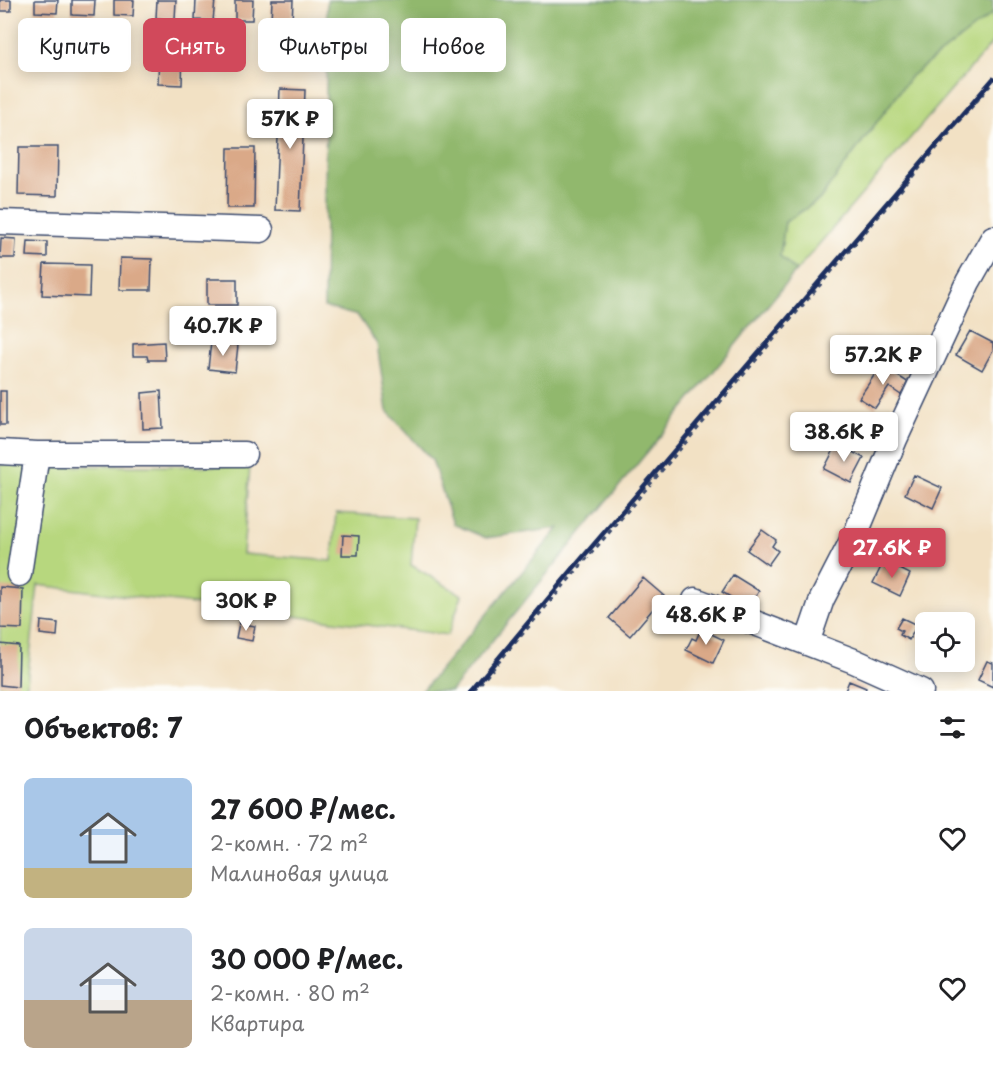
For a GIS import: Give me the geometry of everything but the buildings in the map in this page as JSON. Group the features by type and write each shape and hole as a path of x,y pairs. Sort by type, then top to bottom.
{"street":[{"path":"0,222 261,230"},
{"path":"807,643 822,600 855,533 895,439 968,282 993,238"},
{"path":"0,452 244,454"},
{"path":"19,574 37,454"},
{"path":"695,600 854,661 921,691"}],"path":[{"path":"474,691 993,82"}],"green space":[{"path":"327,0 993,0 993,13 911,76 819,200 785,222 780,256 796,271 451,691 422,691 559,528 486,538 453,524 432,460 387,411 377,344 358,316 324,307 326,72 389,72 389,18 327,18"},
{"path":"993,13 993,42 796,271 780,256 785,222 819,200 911,76"},
{"path":"0,464 250,466 243,554 332,561 336,513 415,518 411,565 462,595 448,635 38,585 26,691 0,691"}],"railway":[{"path":"471,691 993,79"}]}
